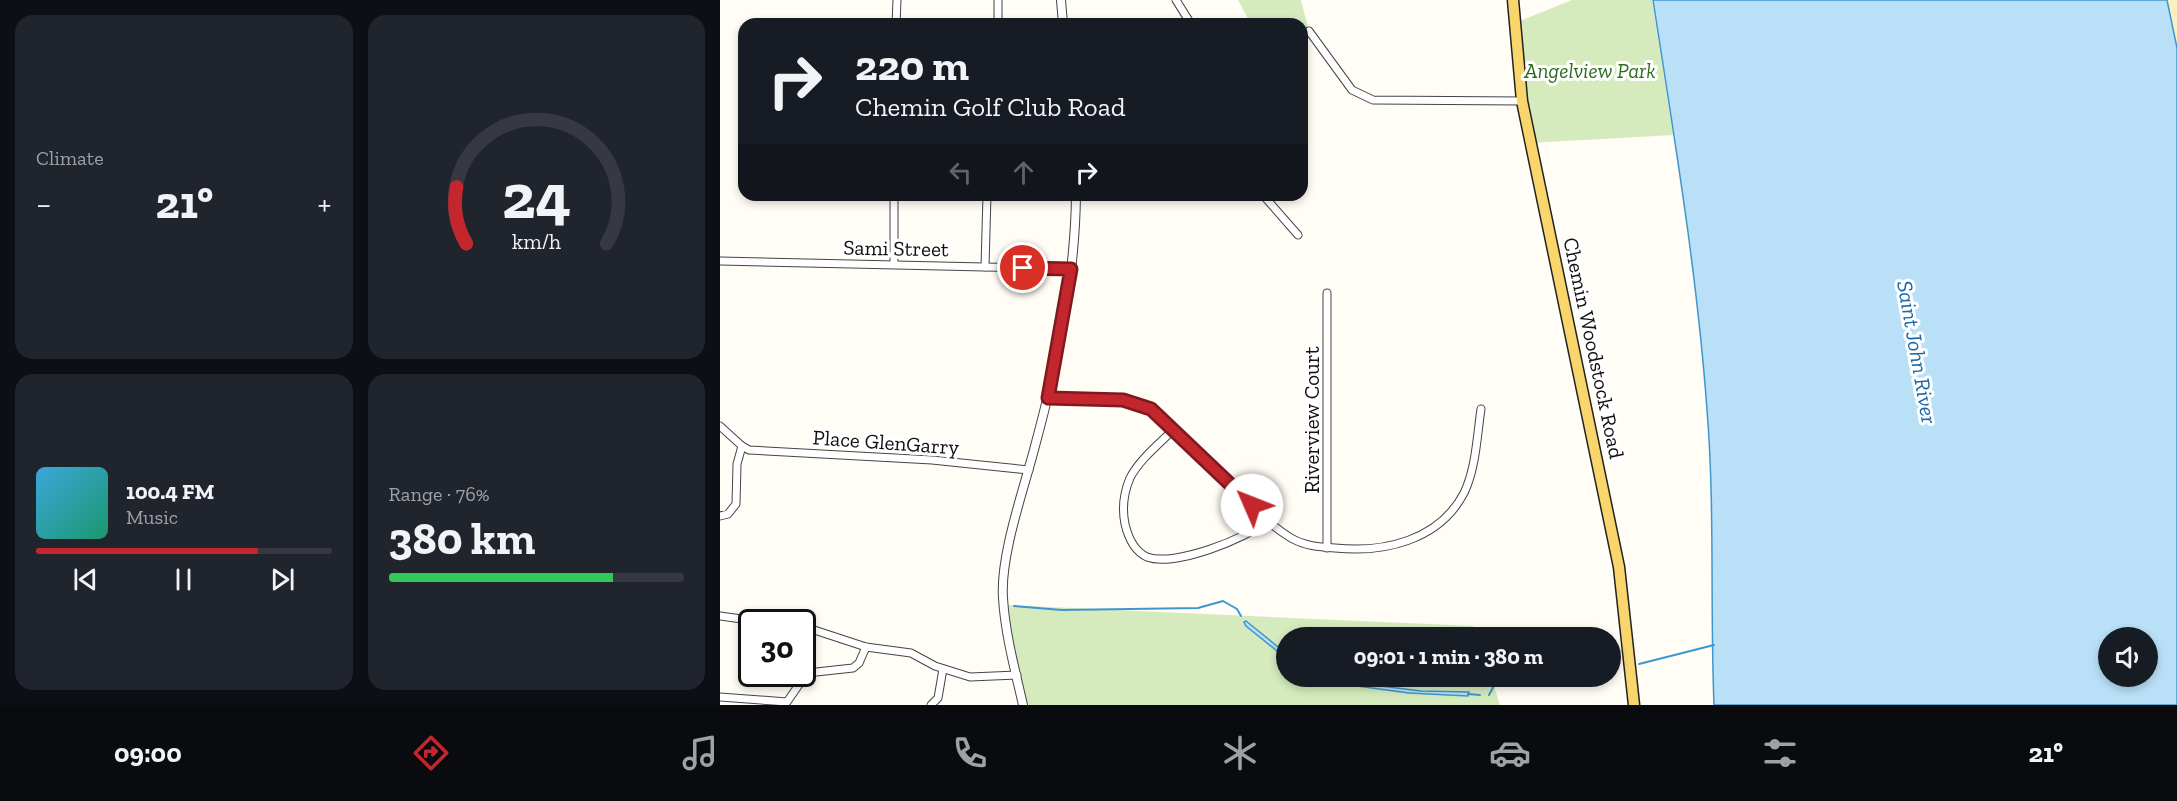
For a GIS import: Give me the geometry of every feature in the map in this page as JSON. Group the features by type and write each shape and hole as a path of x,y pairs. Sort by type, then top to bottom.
{"main road":[{"name":"Chemin Woodstock Road","path":"1513,0 1522,101 1619,567 1634,705"}],"street":[{"path":"896,18 897,0"},
{"path":"998,0 998,18"},
{"path":"1061,0 1062,18"},
{"path":"1176,0 1187,18"},
{"path":"1309,31 1352,90 1373,100 1522,101"},
{"path":"894,201 894,264"},
{"path":"985,267 987,201"},
{"path":"1023,705 1003,599 1004,579 1048,398 1071,269 1076,201"},
{"path":"1268,201 1298,235"},
{"name":"Sami Street","path":"720,261 1071,269"},
{"name":"Riverview Court","path":"1327,548 1328,293"},
{"path":"1048,398 1123,400 1151,409 1268,520 1291,538 1314,548 1373,550 1393,546 1421,535 1446,515 1464,493 1473,466 1482,409"},
{"path":"720,426 742,446 737,464 735,504 728,514 720,516"},
{"path":"1173,430 1137,467 1127,489 1124,514 1126,527 1134,546 1141,553 1159,559 1226,545 1257,530 1268,520"},
{"name":"Place GlenGarry","path":"742,446 749,450 932,460 1029,470"},
{"path":"720,616 738,619"},
{"path":"816,630 866,646 911,653 943,669 970,677 1017,675"},
{"path":"720,697 787,704 807,673 853,668 859,663 866,646"},
{"path":"931,705 938,698 943,669"}],"green space":[{"path":"1238,0 1301,0 1306,18 1248,18"},
{"name":"Angelview Park","path":"1572,0 1652,0 1673,135 1530,143 1515,23"},
{"path":"1005,605 1473,626 1276,627 1276,687 1494,687 1500,705 1023,705"}],"sand":[{"path":"2167,0 2177,0 2177,48"}],"water":[{"name":"Saint John River","path":"1653,0 2167,0 2177,48 2177,705 1714,705 1711,484 1707,410 1691,255"},
{"path":"1246,621 1276,645 1276,650 1246,626 1244,622"},
{"path":"1364,687 1469,692 1468,696 1409,693"}],"waterway":[{"path":"1014,606 1062,610 1198,608 1223,601 1237,609 1241,616"},
{"path":"1639,664 1714,645"},
{"path":"1489,695 1493,687"},
{"path":"1468,694 1480,695"}],"route":[{"path":"1023,268 1071,269 1048,398 1123,400 1151,409 1252,505"}]}
